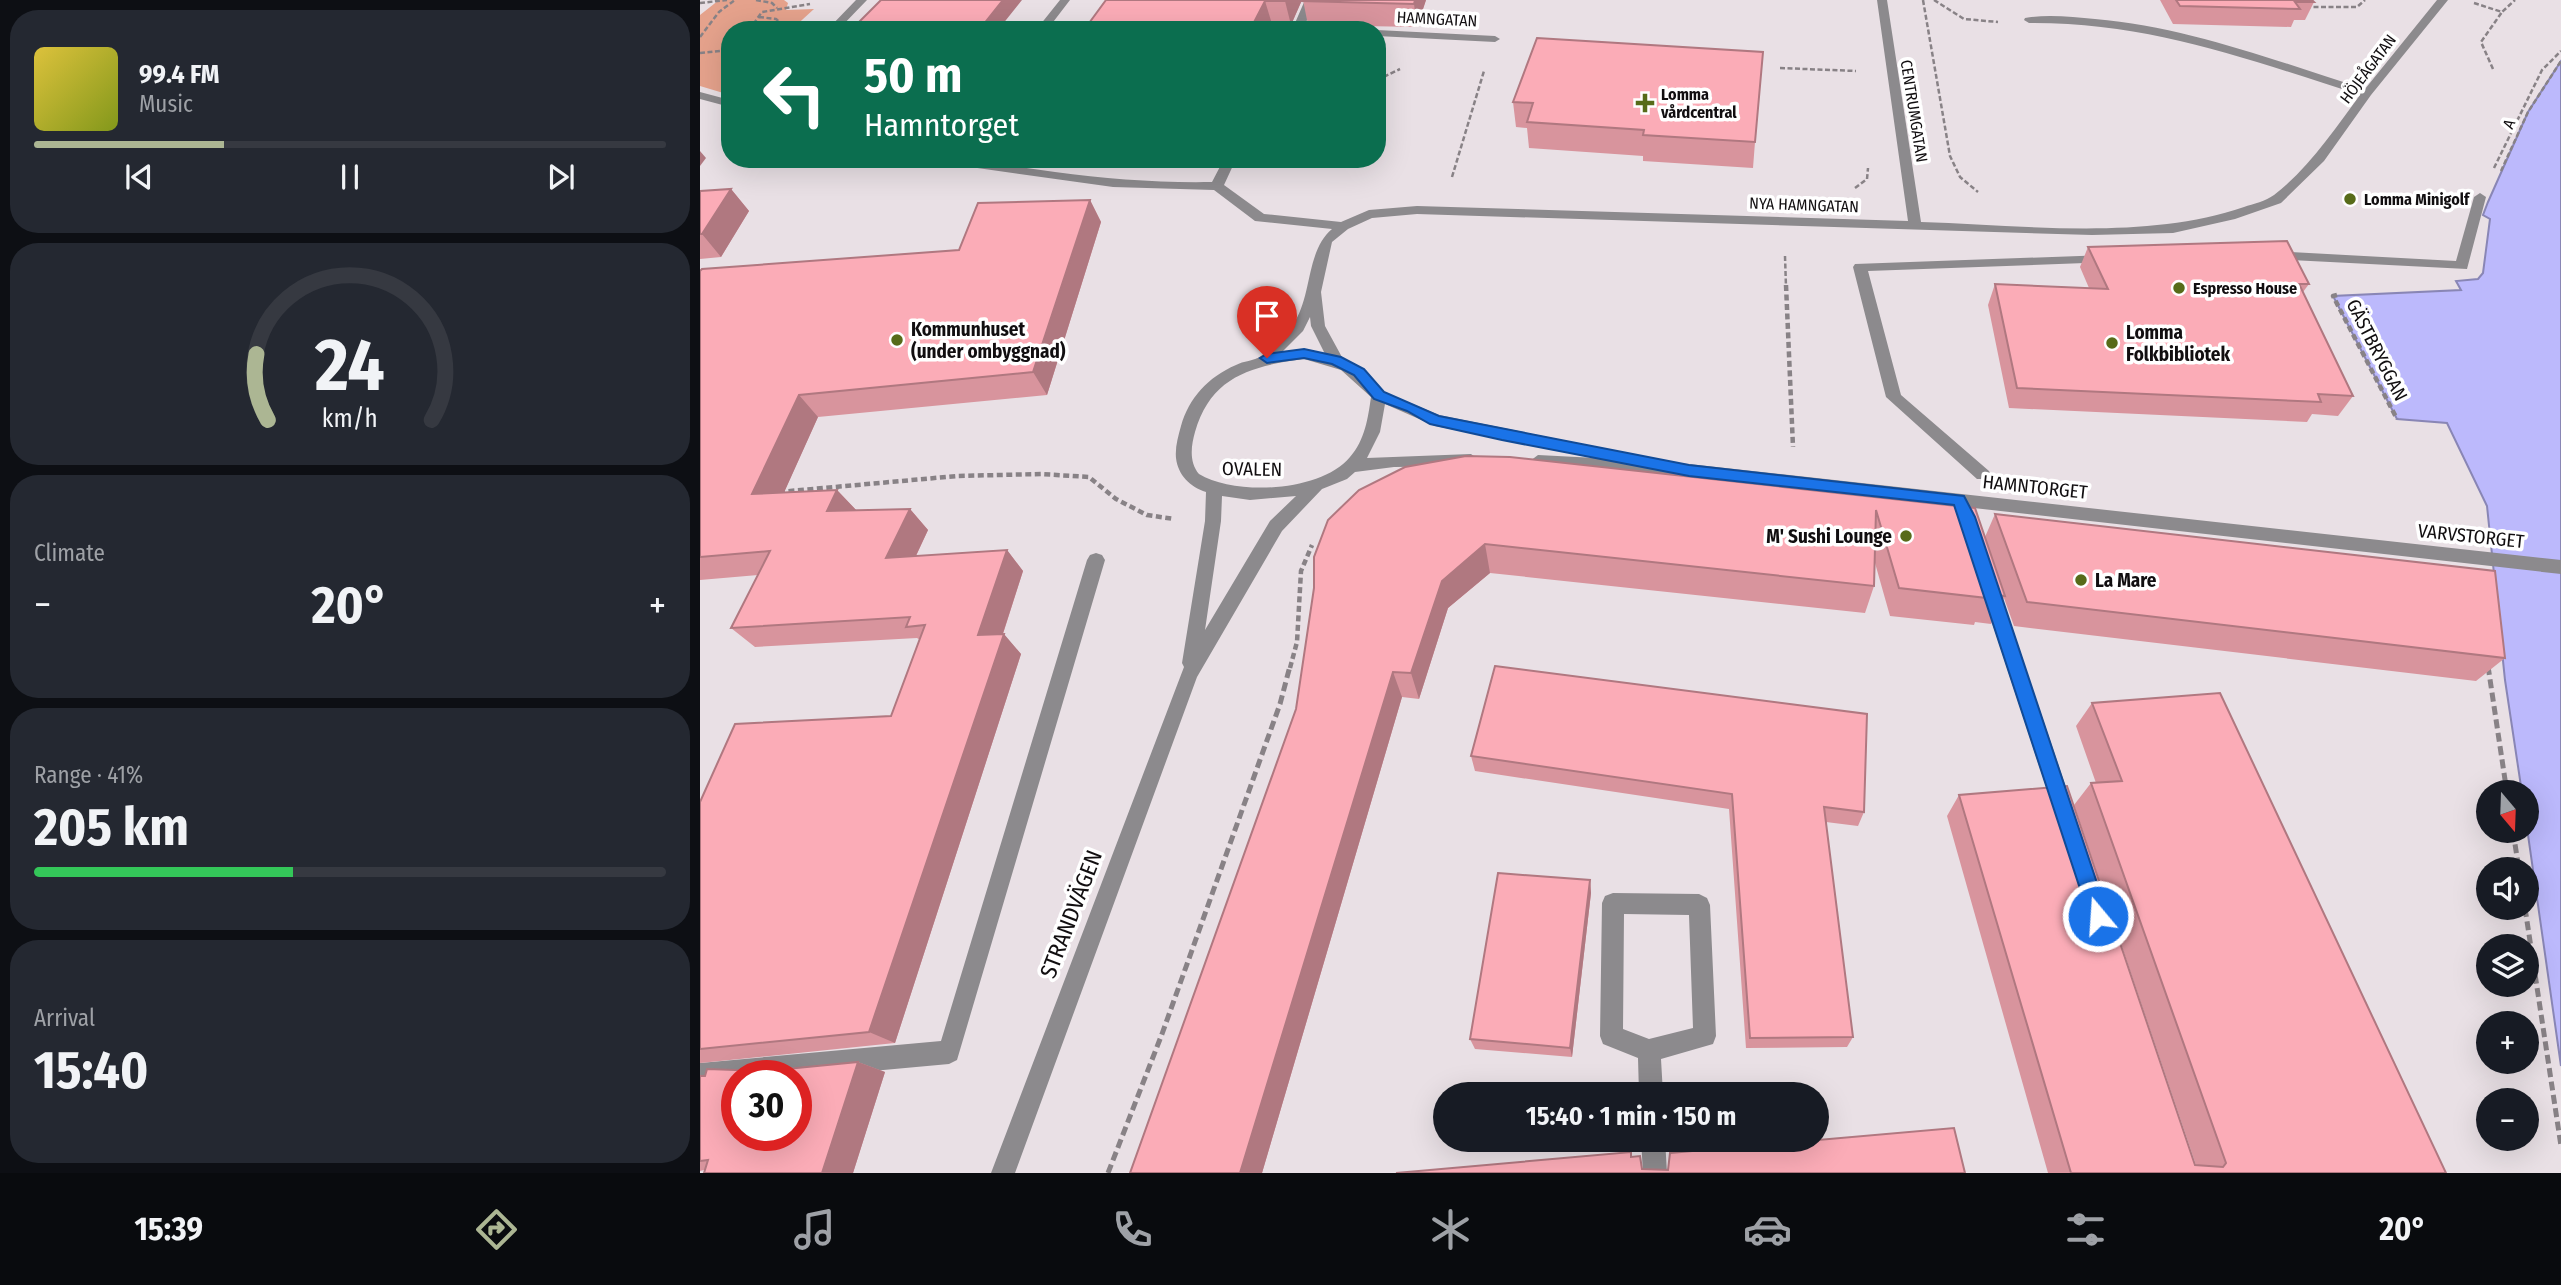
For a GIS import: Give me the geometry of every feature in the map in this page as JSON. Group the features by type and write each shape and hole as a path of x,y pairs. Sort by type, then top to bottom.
{"street":[{"path":"841,21 862,0"},
{"path":"1048,21 1065,0"},
{"path":"1301,21 1310,0"},
{"name":"CENTRUMGATAN","path":"1882,0 1915,226"},
{"name":"HÖJEÅGATAN","path":"2320,158 2367,93 2443,0"},
{"path":"2029,20 2062,18 2119,22 2190,37 2367,93"},
{"name":"HAMNGATAN","path":"1386,33 1494,39"},
{"path":"700,95 721,101"},
{"name":"NYA HAMNGATAN","path":"1343,226 1369,214 1417,211 2092,231 2173,229 2230,216 2276,200 2320,158"},
{"path":"998,168 1124,184 1162,187 1217,186 1260,218 1343,226"},
{"path":"1217,186 1226,168"},
{"path":"2260,255 2462,267 2480,197"},
{"path":"1267,358 1298,328 1315,291 1326,241 1343,226"},
{"path":"1983,475 1894,397 1860,267 2123,258"},
{"path":"1315,291 1318,326 1336,360"},
{"name":"OVALEN","path":"1353,466 1316,485 1283,493 1214,490 1193,478 1184,463 1184,441 1193,408 1212,386 1237,368 1267,358 1304,354 1336,360 1359,372 1379,396"},
{"path":"1353,466 1374,433 1379,396"},
{"name":"HAMNTORGET","path":"1379,396 1435,420 1689,470 1963,509 2377,547"},
{"path":"1353,466 1420,459 1486,460"},
{"name":"HAMNTORGET","path":"1525,460 1689,470"},
{"name":"STRANDVÄGEN","path":"1003,1173 1189,674 1276,526 1316,485"},
{"name":"STRANDVÄGEN","path":"1189,674 1213,521 1214,490"},
{"name":"VARVSTORGET","path":"2377,547 2561,567"},
{"path":"700,1075 949,1052 1096,561"},
{"path":"1984,568 2070,829"},
{"path":"1613,903 1699,905 1705,1036 1649,1051 1611,1036 1613,903"},
{"path":"1649,1051 1650,1082"},
{"path":"1654,1152 1655,1173"}],"path":[{"path":"700,3 727,0"},
{"path":"700,37 719,12 735,0"},
{"path":"756,0 772,3 778,9"},
{"path":"1923,0 1955,172 1966,185 1985,195"},
{"path":"1934,0 1964,19 2007,23 2029,20"},
{"path":"2304,7 2357,7 2365,0"},
{"path":"2465,0 2502,12"},
{"path":"2493,69 2482,42 2502,12 2515,0"},
{"path":"755,21 762,12 814,4"},
{"path":"758,17 778,21"},
{"path":"1451,180 1494,39"},
{"path":"700,53 721,51"},
{"path":"2480,197 2542,70 2561,51"},
{"name":"A","path":"2498,179 2528,112 2561,61"},
{"path":"1780,68 1857,71"},
{"path":"1785,242 1793,451"},
{"name":"GÄSTBRYGGAN","path":"2346,295 2333,296 2397,419"},
{"path":"768,492 957,476 1041,474 1089,477 1116,499 1147,515 1213,521"},
{"path":"1108,1173 1162,1034 1280,704 1297,642 1301,571 1317,534 1276,526"},
{"path":"2487,659 2505,780"},
{"path":"2527,920 2561,1146"}],"shaded area":[{"path":"719,0 784,0 788,3 786,10 814,9 801,21 721,21 721,92 700,86 700,15"}],"water":[{"path":"2561,61 2561,1066 2539,912 2539,857 2531,857 2529,844 2539,844 2539,780 2520,780 2505,680 2487,506 2447,423 2397,419 2333,296 2461,290 2456,281 2478,279 2483,273 2490,219 2483,215 2528,112"}],"building":[{"path":"881,0 1003,0 986,21 860,21"},
{"path":"1106,0 1286,0 1265,1 1255,21 1091,21"},
{"path":"1303,0 1415,0 1414,4"},
{"path":"2176,0 2314,2 2295,2 2300,9 2180,6"},
{"path":"1537,38 1763,52 1755,142 1643,135 1644,130 1527,122 1533,103 1513,102"},
{"path":"731,189 702,234 700,234 700,191"},
{"path":"1090,200 1033,372 799,395 752,494 837,490 827,511 910,509 886,558 1007,550 978,635 1004,634 869,1032 700,1049 700,802 735,724 891,716 925,625 906,627 910,617 731,628 770,551 700,557 700,271 959,250 978,203"},
{"path":"2287,241 2309,284 2299,284 2353,396 2318,394 2321,402 2017,388 1995,284 2108,289 2088,247"},
{"path":"1466,456 1510,457 1975,508 2005,596 1986,594 1987,598 1899,588 1876,510 1874,586 1485,544 1442,581 1411,673 1393,672 1240,1173 1130,1173 1296,709 1314,588 1314,557 1328,520 1359,490 1405,467"},
{"path":"1995,514 2495,571 2505,658 2027,602"},
{"path":"1495,666 1867,714 1864,812 1824,807 1853,1037 1750,1038 1732,794 1471,756"},
{"path":"2220,693 2446,1173 2071,1173 1959,795 2067,786 2195,1165 2223,1167 2226,1163 2091,783 2122,781 2092,703"},
{"path":"1498,873 1590,880 1570,1048 1470,1039"},
{"path":"858,1062 822,1173 704,1173 708,1160 700,1161 700,1076 705,1076 707,1069 721,1069 721,1151 812,1151 812,1066"},
{"path":"1954,1128 1965,1173 1396,1173 1631,1152 1631,1157 1640,1156 1642,1169 1668,1170 1670,1153 1829,1152 1829,1139"}],"place":[{"name":"Lomma vårdcentral","path":"1645,103"},
{"name":"Lomma Minigolf","path":"2350,199"},
{"name":"Espresso House","path":"2179,288"},
{"name":"Kommunhuset (under ombyggnad)","path":"897,340"},
{"name":"Lomma Folkbibliotek","path":"2112,343"},
{"name":"M' Sushi Lounge","path":"1906,536"},
{"name":"La Mare","path":"2081,580"}],"route":[{"path":"1267,358 1304,354 1336,360 1359,372 1379,396 1435,420 1502,434 1689,470 1958,500 1968,517 2098,916"}]}
